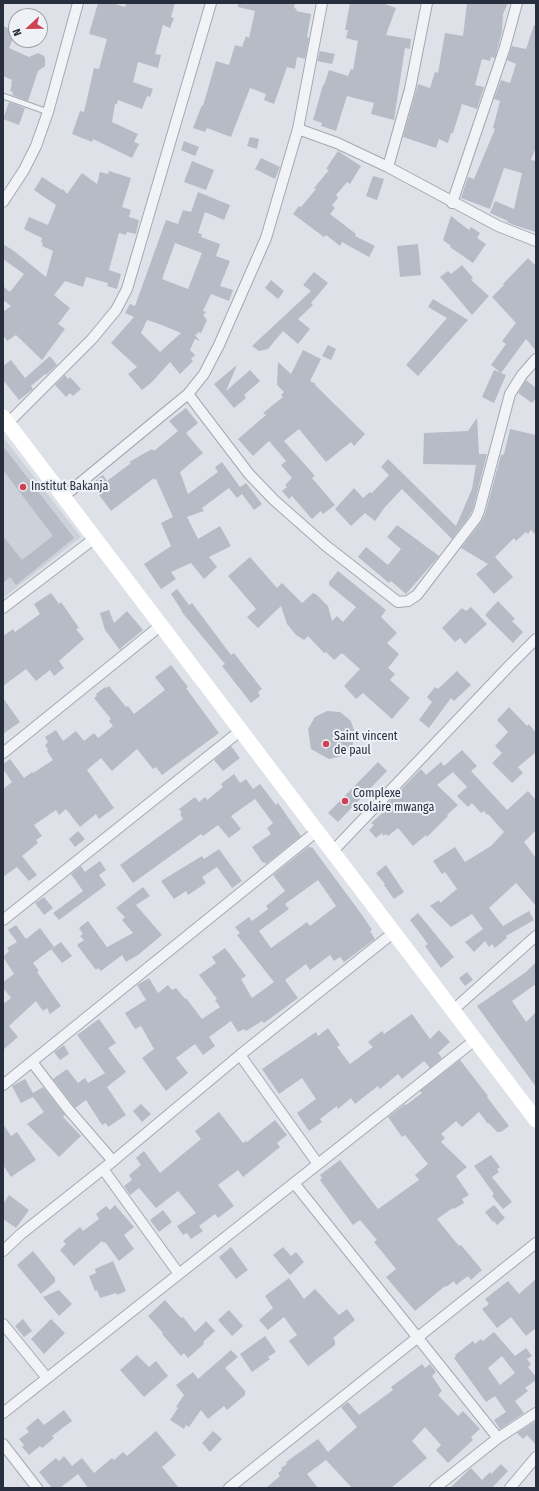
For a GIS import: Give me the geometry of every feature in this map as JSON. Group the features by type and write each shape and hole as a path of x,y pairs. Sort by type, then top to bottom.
{"main road":[{"path":"5,420 536,1120"}],"street":[{"path":"3,202 24,170 36,146 48,112 78,3"},
{"path":"5,420 92,339 116,310 127,289 211,3"},
{"path":"63,497 188,394 204,374 219,345 266,238 298,129 322,3"},
{"path":"388,167 410,89 427,3"},
{"path":"452,203 505,47 517,3"},
{"path":"298,129 337,143 388,167 452,203 498,226 536,241"},
{"path":"188,394 249,474 274,500 325,545 398,602 408,601 417,595 476,518 510,394 515,384 536,359"},
{"path":"3,608 95,538"},
{"path":"3,753 160,626"},
{"path":"332,852 536,639"},
{"path":"3,920 240,730"},
{"path":"3,1085 317,831"},
{"path":"3,1251 21,1234 113,1161 240,1055 393,933"},
{"path":"452,1011 536,936"},
{"path":"3,1413 474,1040"},
{"path":"240,1055 318,1164"},
{"path":"32,1062 68,1109 113,1161"},
{"path":"103,1169 179,1274"},
{"path":"294,1183 498,1438"},
{"path":"229,1488 536,1243"},
{"path":"3,1324 47,1378"},
{"path":"435,1488 498,1438 536,1413"},
{"path":"3,1444 37,1488"},
{"path":"510,1488 536,1457"}],"lane":[{"path":"3,96 48,112"}],"shaded area":[{"name":"Institut Bakanja","path":"3,437 81,537 3,598"}],"building":[{"path":"98,3 112,3 125,7 126,3 175,3 171,17 174,18 170,28 163,25 155,54 161,55 158,68 138,62 133,82 153,89 150,97 147,96 142,109 118,100 117,104 115,104 112,122 138,134 134,142 139,144 132,158 93,139 92,142 72,134 80,111 84,112 94,68 99,69 107,39 89,34"},
{"path":"238,3 295,3 294,8 297,9 296,11 311,14 305,59 297,57 295,69 287,67 274,104 264,100 266,94 250,88 231,137 207,128 205,132 193,128 202,105 203,106 216,61 229,65 235,45 242,47 246,36 249,38 255,11 238,7"},
{"path":"350,3 382,3 396,8 386,35 411,39 410,49 405,48 394,120 371,114 374,103 347,96 336,131 321,126 322,123 313,120 329,70 348,76 351,69 353,70 358,41 346,38 348,30 345,30"},
{"path":"467,3 508,3 503,14 502,32 495,58 491,57 490,61 482,59 475,85 484,87 477,109 462,104 453,133 451,133 448,143 439,139 436,148 403,137 418,84 430,88 435,72 438,73 445,33 463,36"},
{"path":"534,25 536,26 536,147 531,160 536,161 536,232 514,225 490,213 495,201 514,209 522,173 504,168 490,209 461,198 468,177 474,179 495,129 493,128 500,101 494,99 501,80 510,83 516,64 507,60 512,46 526,49"},
{"path":"3,26 8,28 8,48 29,57 38,53 44,56 45,66 38,71 28,101 12,95 13,92 10,91 12,80 3,76"},
{"path":"320,51 335,54 332,64 317,61"},
{"path":"9,102 25,108 19,125 3,119"},
{"path":"250,137 259,139 257,149 247,146"},
{"path":"184,141 199,147 195,156 181,150"},
{"path":"338,151 361,166 350,184 347,182 336,195 338,198 332,205 335,208 330,214 356,234 355,236 375,246 369,257 342,242 340,246 326,235 324,237 293,214 316,189 314,188 329,170 326,169"},
{"path":"261,158 280,167 275,179 255,169"},
{"path":"192,161 214,170 206,190 184,182"},
{"path":"109,171 131,178 122,207 131,210 129,217 139,220 136,234 127,232 126,235 119,233 109,270 121,274 117,289 107,286 108,283 86,277 83,287 65,281 54,295 70,308 58,324 65,329 42,360 16,335 7,341 3,335 3,312 11,306 3,300 3,286 10,292 24,274 3,259 3,244 46,277 53,251 42,246 42,238 24,229 29,217 48,225 56,205 34,190 42,177 62,190 63,189 67,194 82,173 97,184 100,172 108,174"},
{"path":"373,176 384,179 377,200 366,196"},
{"path":"198,192 230,205 224,220 205,212 198,233 202,234 201,237 220,244 216,256 230,261 220,286 233,290 229,301 211,294 203,311 206,312 203,315 207,320 201,333 198,332 197,335 194,334 200,341 195,339 190,350 195,355 191,359 193,361 180,374 170,362 152,382 142,390 128,374 137,367 111,343 134,317 125,313 130,304 135,306 166,220 178,224 183,210 191,212","holes":["175,243 202,253 188,289 162,279","147,320 162,325 181,333 160,352 141,333"]},
{"path":"451,216 469,230 471,227 480,233 477,238 486,244 473,263 450,247 451,246 443,240"},
{"path":"418,244 421,275 400,277 397,246"},
{"path":"528,258 536,266 536,351 526,339 501,373 491,365 506,344 502,341 516,323 492,297"},
{"path":"462,265 473,278 471,280 489,296 472,315 440,277 448,271 451,274"},
{"path":"314,272 328,283 311,303 313,305 298,319 310,329 298,344 283,331 268,349 259,351 252,346 311,291 303,285"},
{"path":"271,280 284,291 278,299 265,288"},
{"path":"433,299 468,320 418,376 406,365 447,318 428,307"},
{"path":"328,345 336,349 331,360 322,356"},
{"path":"303,350 321,359 310,381 316,384 315,385 365,434 354,446 351,442 326,462 299,429 284,441 315,476 312,478 335,505 323,514 321,511 312,519 292,496 289,499 282,491 287,487 285,485 292,478 281,465 286,461 270,442 269,441 253,456 238,439 266,415 263,413 283,397 281,395 284,392 277,385 278,362 291,374"},
{"path":"50,356 57,365 31,386 33,389 19,400 3,380 3,366 11,360 25,378"},
{"path":"237,365 226,391 250,370 260,381 244,395 246,398 234,408 214,384"},
{"path":"494,370 506,375 494,403 482,397"},
{"path":"65,375 68,379 70,377 81,389 73,396 70,393 66,397 55,385"},
{"path":"526,380 536,388 536,398 532,403 518,393"},
{"path":"186,408 198,423 186,433 203,453 180,472 188,494 218,472 215,467 222,462 240,487 246,483 262,504 254,510 242,494 237,498 229,488 202,508 204,511 187,517 198,539 220,526 231,546 209,557 217,567 204,579 191,563 171,572 176,579 161,589 144,564 171,546 161,523 173,517 156,479 154,480 154,478 111,511 91,484 103,475 107,481 131,463 129,462 152,449 154,451 178,431 169,421"},
{"path":"477,418 479,454 487,454 473,509 452,539 402,489 385,507 375,521 365,513 351,526 335,509 354,488 363,498 370,492 372,493 389,475 381,467 388,459 456,526 472,489 476,465 423,464 424,433 468,431"},
{"path":"510,429 536,435 536,535 531,530 528,534 526,532 516,541 514,538 495,557 513,577 494,594 476,574 488,564 461,548 481,522 485,514 501,455 504,454"},
{"path":"3,446 74,538 16,585 10,577 3,583 3,536 22,560 53,536 3,470"},
{"path":"397,525 439,556 406,594 391,581 389,583 358,557 366,547 388,565 401,549 387,537"},
{"path":"250,557 277,588 282,583 302,603 313,593 317,595 328,606 332,621 337,616 343,622 356,607 329,585 329,582 338,571 386,610 381,617 397,633 387,643 399,654 388,668 395,674 390,680 410,698 392,719 363,693 356,699 344,686 360,669 342,653 334,660 326,652 324,653 308,636 304,640 296,635 287,624 281,606 258,628 247,617 256,609 228,576"},
{"path":"177,589 189,605 192,603 231,655 234,653 262,689 258,692 260,696 251,703 222,666 225,664 181,611 171,594"},
{"path":"51,593 59,604 61,602 79,628 76,629 84,639 59,661 64,668 54,676 50,670 36,681 26,669 3,686 3,636 13,629 15,632 40,614 34,604"},
{"path":"498,601 515,619 512,621 523,632 513,643 485,615"},
{"path":"471,607 487,624 465,644 460,638 455,642 442,628 462,608 466,611"},
{"path":"109,610 114,623 127,611 143,630 120,650 105,630 100,613"},
{"path":"171,665 188,687 186,688 219,733 162,775 156,767 153,769 137,749 112,771 101,758 87,770 114,808 99,819 96,814 80,827 66,809 59,815 56,810 34,825 42,836 36,840 38,843 22,856 37,875 29,881 17,867 3,877 3,789 12,782 3,769 3,764 10,759 24,778 53,760 47,751 48,750 45,745 48,742 45,737 56,730 63,741 76,731 84,741 94,733 98,738 113,726 109,721 111,719 94,698 97,696 96,694 105,687 106,688 109,686 126,707 128,706 134,714 165,690 155,677"},
{"path":"457,671 471,685 454,701 451,698 429,728 419,720 432,702 427,697 435,687 438,689"},
{"path":"3,698 20,722 3,734"},
{"path":"509,707 527,726 529,724 536,733 536,752 518,767 523,773 512,783 492,763 502,753 495,746 508,732 497,720"},
{"path":"327,711 340,712 351,721 355,734 352,747 342,756 329,759 311,749 308,729 315,717"},
{"path":"231,746 240,758 223,771 214,760"},
{"path":"462,750 477,766 471,771 507,810 528,791 536,800 536,830 524,842 536,858 536,906 516,883 489,908 503,926 529,911 534,920 506,936 507,938 495,948 492,944 489,947 485,941 474,952 465,942 483,929 472,914 451,927 430,906 439,900 440,903 457,889 445,872 442,874 433,861 455,847 465,862 491,846 504,832 488,814 487,815 484,811 481,813 472,803 468,807 457,796 467,787 453,772 437,785 458,805 427,837 426,835 413,846 398,828 388,836 386,834 383,836 382,833 376,838 369,830 374,825 371,823 387,809 385,806 421,769 426,775 441,762 444,766"},
{"path":"378,762 387,771 338,822 328,813"},
{"path":"234,774 240,783 246,779 253,789 260,784 276,805 278,803 301,836 266,864 264,862 263,863 252,847 271,834 267,828 273,823 255,799 231,816 241,829 229,838 218,825 203,836 201,834 133,883 120,865 183,819 180,814 182,813 179,809 195,797 199,802 205,797 207,800 223,787 221,784"},
{"path":"78,831 85,839 75,847 69,839"},
{"path":"309,846 310,848 312,847 362,915 372,930 370,931 375,939 344,962 340,957 334,961 330,955 310,970 306,964 285,980 298,998 264,1023 262,1021 246,1031 244,1029 238,1032 231,1021 209,1037 215,1046 203,1055 195,1044 176,1058 188,1073 166,1091 142,1058 154,1049 141,1026 135,1029 125,1013 146,1000 137,985 149,978 158,993 168,985 172,990 176,988 185,999 186,998 202,1019 220,1007 215,1000 217,999 199,975 216,963 212,957 225,948 246,976 241,979 252,998 274,982 237,935 240,933 235,927 249,917 252,921 268,909 266,906 285,891 273,875","holes":["318,880 336,906 310,926 307,922 271,948 259,931 289,909 285,904"]},
{"path":"219,849 242,881 232,888 217,867 202,877 206,883 188,895 186,891 174,899 161,881 202,856 204,859"},
{"path":"100,861 106,870 99,875 106,885 59,920 53,913 83,891 71,874 81,866 85,872"},
{"path":"386,865 404,892 394,899 376,873"},
{"path":"143,887 150,896 136,905 162,935 138,955 126,962 122,955 101,971 98,968 96,970 77,945 84,940 80,936 83,934 79,928 88,921 107,947 133,933 122,920 125,917 116,908"},
{"path":"44,897 53,908 44,915 35,903"},
{"path":"418,913 454,957 441,968 425,946 428,944 410,920"},
{"path":"16,925 26,939 40,928 54,947 33,963 39,971 37,972 61,1006 50,1014 47,1008 43,1011 36,1001 9,1026 18,1037 3,1050 3,1004 11,998 3,988 3,982 14,974 3,957 9,951 7,948 17,942 8,930"},
{"path":"61,942 72,956 62,963 51,949"},
{"path":"536,962 536,984 512,1001 526,1022 536,1012 536,1087 477,1006 526,972"},
{"path":"467,972 473,980 465,986 459,978"},
{"path":"412,1014 430,1039 439,1030 450,1042 438,1053 442,1058 430,1068 424,1061 402,1079 398,1074 380,1089 378,1086 355,1104 351,1098 338,1109 337,1106 320,1119 322,1122 309,1131 297,1113 316,1099 302,1078 279,1094 262,1069 316,1032 318,1036 328,1028 340,1045 337,1047 350,1064 373,1047 368,1042 382,1031 384,1034"},
{"path":"99,1019 116,1043 108,1048 126,1072 107,1087 126,1115 108,1127 106,1123 102,1125 86,1100 75,1108 53,1079 67,1069 78,1083 85,1078 88,1083 105,1073 77,1035"},
{"path":"64,1045 69,1054 60,1060 54,1052"},
{"path":"460,1060 509,1126 501,1132 497,1132 489,1123 488,1124 479,1112 462,1127 456,1121 441,1134 445,1138 441,1142 467,1167 456,1176 469,1195 462,1199 464,1203 454,1209 453,1208 437,1219 459,1246 461,1245 482,1270 471,1280 468,1276 456,1285 454,1281 446,1287 445,1286 415,1311 386,1277 396,1269 374,1242 377,1240 360,1220 353,1225 320,1180 322,1178 320,1175 340,1160 378,1209 419,1180 415,1175 428,1164 405,1135 402,1137 388,1117 422,1093 420,1091"},
{"path":"25,1079 33,1093 43,1087 65,1115 63,1117 81,1136 59,1157 27,1124 44,1112 33,1097 21,1103 12,1086"},
{"path":"141,1104 151,1114 142,1122 133,1111"},
{"path":"219,1112 243,1143 246,1141 247,1142 275,1120 287,1135 277,1143 280,1147 243,1177 238,1170 218,1185 234,1206 218,1218 215,1214 199,1226 203,1231 191,1239 187,1233 183,1235 177,1226 196,1213 178,1191 156,1208 139,1188 130,1195 124,1186 132,1180 129,1175 141,1165 136,1158 144,1151 160,1173 201,1139 195,1131"},
{"path":"3,1124 11,1136 17,1132 36,1160 11,1177 3,1165"},
{"path":"491,1155 500,1167 497,1169 499,1172 492,1177 512,1202 503,1209 492,1196 494,1194 474,1166"},
{"path":"9,1195 29,1210 16,1228 3,1219 3,1204"},
{"path":"115,1205 134,1227 124,1235 134,1249 119,1261 105,1242 104,1243 102,1241 74,1266 60,1250 66,1244 63,1241 80,1227 83,1231 99,1219 96,1214 106,1206 110,1210"},
{"path":"494,1205 505,1218 497,1225 485,1212"},
{"path":"163,1210 172,1222 159,1232 150,1220"},
{"path":"231,1247 248,1270 236,1279 219,1257"},
{"path":"283,1247 291,1256 296,1252 304,1262 290,1275 273,1255"},
{"path":"33,1251 55,1278 55,1282 41,1294 17,1265"},
{"path":"113,1261 126,1291 117,1295 116,1293 100,1298 97,1290 95,1291 89,1276 96,1273 95,1269"},
{"path":"289,1278 304,1299 315,1289 339,1315 347,1309 355,1320 333,1338 335,1345 308,1366 289,1341 297,1335 284,1317 268,1330 259,1320 273,1308 265,1296"},
{"path":"536,1279 536,1328 526,1336 511,1317 497,1328 482,1309 489,1304 485,1299 508,1281 519,1294"},
{"path":"59,1290 72,1304 59,1316 43,1297"},
{"path":"165,1300 181,1318 183,1317 195,1332 206,1321 215,1331 203,1342 204,1344 188,1358 184,1353 181,1356 148,1316"},
{"path":"229,1310 243,1326 232,1336 218,1320"},
{"path":"23,1319 32,1331 24,1337 15,1326"},
{"path":"51,1319 65,1333 44,1354 31,1339"},
{"path":"494,1332 515,1356 526,1348 532,1356 527,1359 531,1364 528,1367 536,1377 536,1380 525,1388 528,1391 515,1401 524,1413 500,1429 494,1420 506,1412 495,1396 486,1402 454,1358 456,1356 455,1355 473,1341 475,1344 481,1339 483,1341","holes":["502,1356 515,1373 500,1385 488,1368"]},
{"path":"265,1336 276,1352 268,1357 270,1359 252,1372 240,1354"},
{"path":"231,1350 238,1357 225,1368 245,1391 245,1395 227,1410 224,1406 208,1419 201,1410 189,1427 186,1425 184,1429 170,1420 184,1395 176,1385 193,1372 198,1379"},
{"path":"137,1355 149,1367 156,1361 168,1376 144,1397 120,1370"},
{"path":"422,1364 425,1368 430,1364 436,1372 432,1376 442,1391 438,1395 458,1416 463,1411 480,1429 471,1437 473,1440 448,1463 436,1450 441,1445 425,1427 412,1441 427,1458 391,1488 352,1488 326,1460 307,1474 318,1488 266,1488 280,1476 278,1473 282,1470 281,1468 287,1464 286,1462 318,1439 328,1452 357,1427 341,1407 348,1402 359,1415 393,1390 391,1387"},
{"path":"64,1410 72,1421 52,1436 54,1438 42,1448 40,1446 29,1455 22,1447 24,1445 19,1439 29,1432 26,1428 38,1418 44,1425"},
{"path":"536,1421 536,1445 527,1435 523,1439 517,1433"},
{"path":"156,1431 176,1455 162,1467 179,1488 88,1488 78,1474 60,1488 52,1488 39,1472 56,1458 59,1461 64,1456 72,1466 82,1458 94,1473 112,1458 114,1460 123,1452 127,1456"},
{"path":"213,1431 222,1439 210,1452 202,1443"},
{"path":"501,1464 508,1471 492,1488 450,1488 471,1468 482,1480 490,1472 491,1474"}],"place":[{"name":"Institut Bakanja","path":"23,487"},
{"name":"Saint vincent de paul","path":"326,744"},
{"name":"Complexe scolaire mwanga","path":"345,801"}]}
